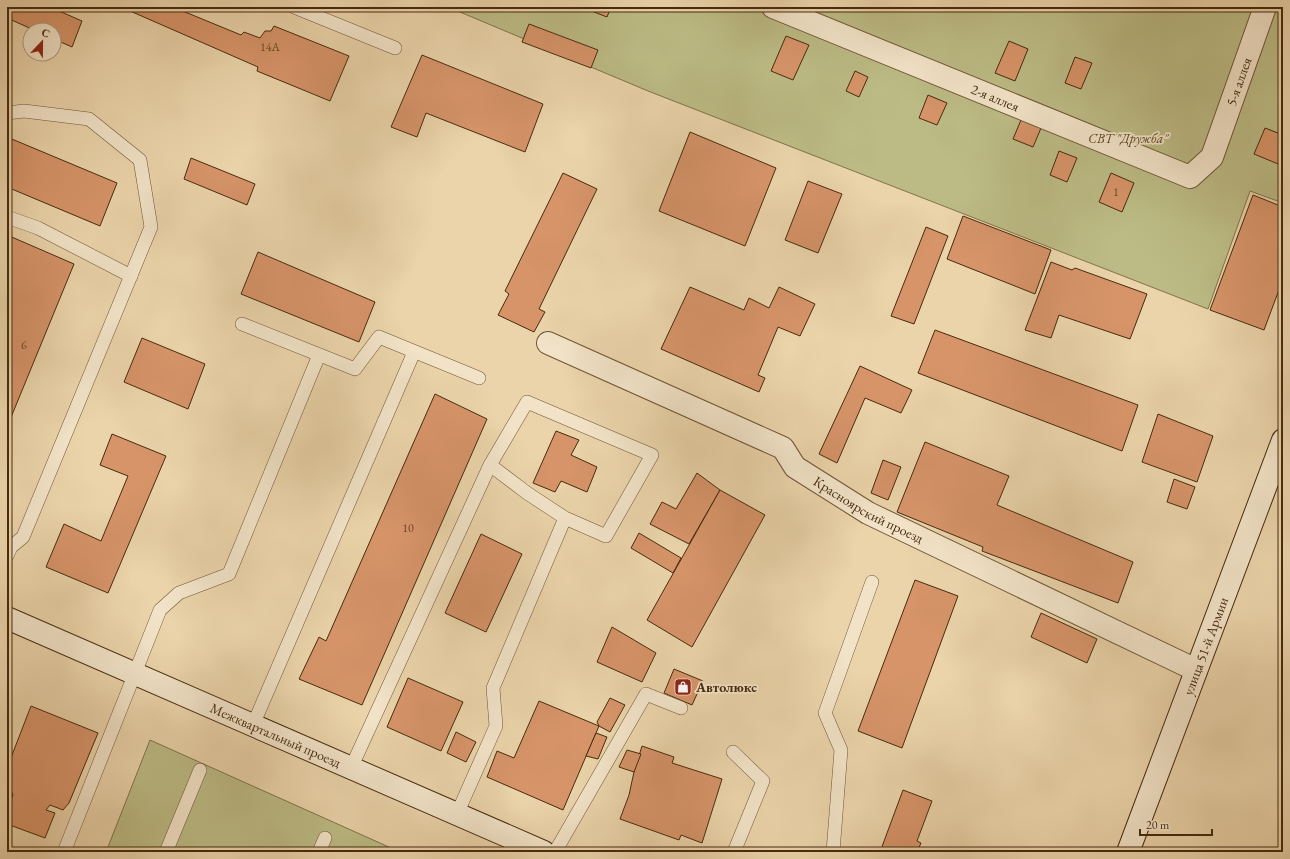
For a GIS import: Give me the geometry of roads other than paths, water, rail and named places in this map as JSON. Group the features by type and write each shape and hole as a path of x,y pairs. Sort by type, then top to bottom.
{"street":[{"name":"2-я аллея","path":"773,7 1190,177 1212,157"},
{"name":"5-я аллея","path":"1212,157 1265,7"},
{"name":"Красноярский проезд","path":"548,343 783,448 795,468 868,513 1196,670"},
{"name":"улица 51-й Армии","path":"1128,852 1283,440"},
{"name":"Межквартальный проезд","path":"7,618 544,852"}],"lane":[{"path":"294,7 395,48"},
{"path":"7,113 24,111 89,119 140,160 151,227 23,537 11,547 7,556"},
{"path":"7,216 38,228 131,276"},
{"path":"242,324 355,369 379,337 479,378"},
{"path":"253,725 414,352"},
{"path":"64,852 160,610 178,593 229,574 319,355"},
{"path":"352,768 490,465 527,402 652,455 606,536 565,518 527,493 490,465"},
{"path":"457,814 496,726 493,688 565,518"},
{"path":"832,852 841,750 825,713 872,582"},
{"path":"555,852 646,694 681,708"},
{"path":"733,752 763,781 734,852"},
{"path":"166,852 200,770"},
{"path":"319,852 325,838"}],"place":[{"name":"Автолюкс","path":"683,687"}],"park label":[{"name":"СВТ \"Дружба\"","path":"1128,138"}]}
